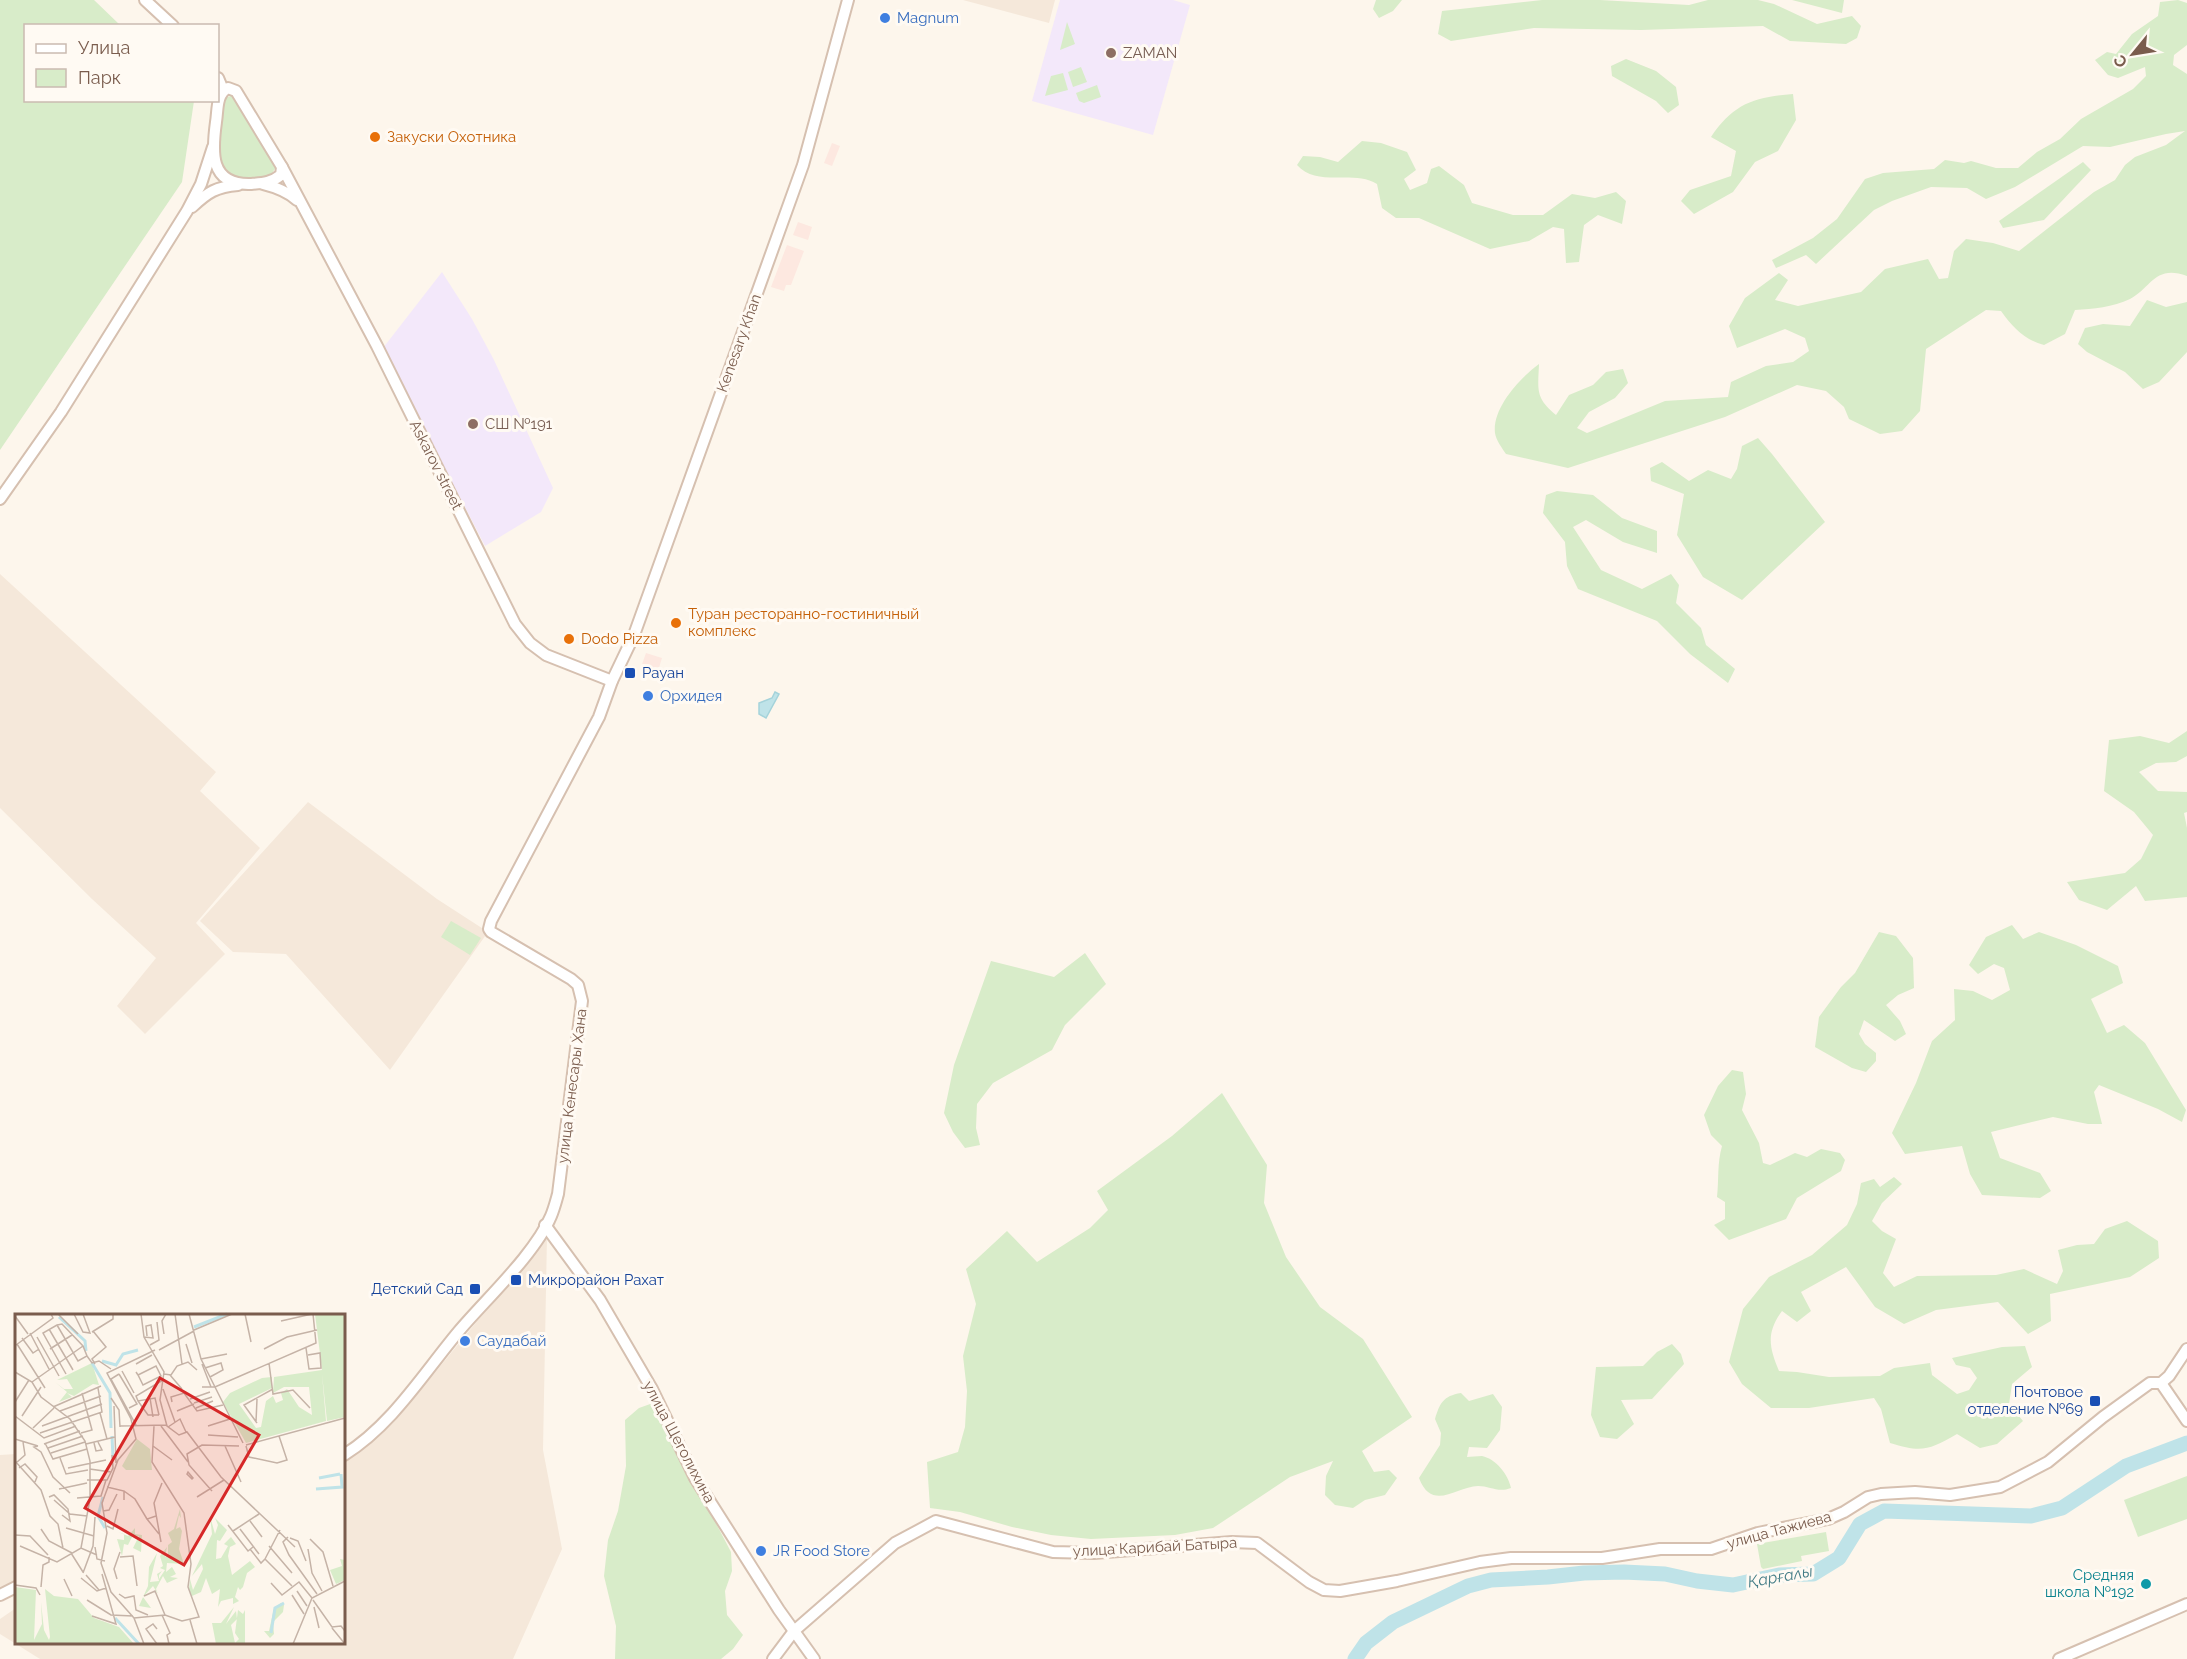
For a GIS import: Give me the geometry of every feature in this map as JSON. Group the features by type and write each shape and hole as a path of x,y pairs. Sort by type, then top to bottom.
{"street":[{"path":"145,0 170,24"},
{"name":"Kenesary Khan","path":"612,681 634,634 803,165 848,0"},
{"path":"219,80 223,90 219,96"},
{"name":"Askarov street","path":"223,90 228,88 237,91 282,167 377,346 515,624 530,643 546,655 612,681"},
{"path":"218,102 213,147 214,163 224,178 238,184 272,182 281,175 282,167"},
{"path":"0,499 60,412 187,212 201,184 213,147"},
{"path":"187,212 206,194 222,186 257,183 274,186 292,195 301,205"},
{"name":"улица Кенесары Хана","path":"345,1454 376,1430 396,1409 458,1331 518,1263 550,1218 558,1194 582,1000 578,985 571,979 489,929 502,900 599,717 612,681"},
{"name":"улица Щеголихина","path":"545,1225 600,1300 652,1389 695,1478 814,1659"},
{"path":"2187,1349 2169,1376 2161,1383 2187,1421"},
{"name":"улица Тажиева","path":"1397,1581 1480,1562 1511,1558 1602,1558 1660,1549 1711,1549 1758,1533 1828,1519 1868,1497 1881,1494 1915,1492 1950,1495 2000,1487 2048,1462 2103,1417 2150,1383 2161,1383"},
{"name":"улица Карибай Батыра","path":"773,1659 794,1631 896,1543 936,1521 1053,1552 1094,1553 1232,1542 1257,1543 1309,1582 1324,1590 1340,1591 1397,1581"},
{"path":"0,1595 15,1588"},
{"path":"2059,1659 2187,1604"}],"shaded area":[{"path":"963,0 1055,0 1049,23"},
{"name":"ZAMAN","path":"1060,0 1173,0 1190,5 1153,135 1032,101"},
{"path":"832,143 840,146 832,166 824,163"},
{"path":"798,222 812,227 808,240 793,235"},
{"path":"787,245 804,251 791,285 786,285 784,291 771,287"},
{"name":"СШ №191","path":"442,272 472,319 494,360 553,488 541,512 485,546 383,348"},
{"path":"0,574 216,772 200,791 260,848 196,923 225,954 145,1034 117,1006 156,958 92,899 0,808"},
{"path":"646,653 662,658 658,671 651,669 650,673 640,670"},
{"path":"308,802 437,899 488,932 390,1070 286,954 233,952 200,921"},
{"path":"547,1236 543,1450 562,1549 513,1659 40,1659 16,1644 345,1644 345,1462 401,1414"},
{"path":"15,1454 15,1581 0,1589 0,1455"},
{"path":"15,1609 15,1643 0,1634 0,1619"}],"green space":[{"path":"0,0 94,0 119,24 24,24 24,102 194,102 182,182 0,450"},
{"path":"1376,0 1402,0 1393,11 1379,18 1373,9"},
{"path":"1542,0 1600,0 1689,5 1708,0 1758,0 1774,4 1817,24 1852,16 1861,26 1857,38 1846,44 1790,41 1763,26 1641,30 1534,28 1451,41 1438,34 1442,11"},
{"path":"1792,0 1844,0 1842,13"},
{"path":"2178,0 2187,3 2187,45 2174,55 2173,65 2187,74 2187,276 2176,273 2160,275 2123,302 2075,310 2065,334 2044,345 2020,332 2001,311 1986,310 1926,349 1920,411 1902,431 1880,434 1849,419 1844,407 1826,391 1797,385 1725,417 1568,468 1506,454 1495,433 1498,414 1516,385 1539,364 1539,393 1544,404 1556,415 1569,395 1593,385 1606,372 1623,369 1628,383 1615,398 1589,412 1577,428 1587,433 1665,401 1728,397 1731,382 1766,366 1793,362 1809,351 1805,338 1785,329 1737,348 1729,326 1745,298 1779,273 1788,280 1775,300 1798,306 1861,292 1885,269 1928,259 1939,279 1948,278 1954,251 1966,239 1993,243 2019,251 2094,192 2115,180 2125,165 2135,157 2166,145 2185,131 2110,147 2083,146 2015,187 1986,199 1967,188 1931,187 1874,210 1816,264 1806,255 1776,268 1772,260 1813,238 1837,219 1865,179 1883,173 1934,169 1945,160 1964,163 1971,161 1996,168 2018,168 2037,152 2060,139 2081,119 2133,89 2146,76 2145,67 2118,78 2108,75 2095,60 2107,52 2116,54 2132,34 2158,16 2160,2"},
{"path":"1067,22 1075,44 1060,50"},
{"path":"1626,59 1656,71 1676,87 1679,105 1668,113 1656,101 1612,76 1611,66"},
{"path":"1081,67 1087,82 1073,87 1068,72"},
{"path":"1063,73 1068,90 1045,96 1051,76"},
{"path":"1097,85 1101,97 1084,103 1079,101 1076,93"},
{"path":"1793,94 1796,120 1778,151 1755,162 1733,192 1694,214 1681,201 1690,190 1731,176 1736,151 1711,137 1719,126 1746,104 1767,97"},
{"path":"233,95 276,167 269,178 240,180 229,176 223,169 219,159 218,134 223,99"},
{"path":"1362,141 1381,143 1407,152 1416,170 1404,179 1410,190 1427,183 1431,169 1439,166 1464,185 1472,203 1513,215 1543,215 1572,194 1595,198 1616,192 1626,201 1622,224 1598,215 1584,225 1579,262 1566,263 1564,229 1553,227 1529,241 1490,249 1419,218 1396,218 1382,208 1377,184 1357,178 1315,176 1305,172 1297,165 1303,156 1320,157 1338,162"},
{"path":"2083,162 2091,170 2044,220 2003,228 1999,221"},
{"path":"2147,300 2166,307 2187,302 2187,352 2159,382 2143,389 2125,372 2087,352 2078,344 2085,328 2103,324 2130,326"},
{"path":"1758,438 1825,522 1742,600 1703,577 1677,535 1684,494 1651,481 1650,468 1662,462 1689,481 1708,470 1731,479 1737,469 1742,446"},
{"path":"1557,491 1593,495 1622,518 1657,531 1657,553 1623,542 1586,520 1573,527 1601,570 1642,589 1671,574 1679,585 1676,603 1701,628 1706,645 1735,669 1728,683 1690,654 1657,621 1578,589 1567,566 1565,542 1543,513 1546,495"},
{"path":"2187,731 2187,756 2176,762 2156,763 2139,772 2158,791 2187,792 2187,812 2184,813 2187,828 2187,897 2145,901 2136,886 2107,910 2079,900 2067,882 2125,873 2141,859 2153,835 2134,812 2104,791 2109,740 2140,736 2169,743"},
{"path":"451,921 481,938 470,955 441,937"},
{"path":"2012,925 2023,939 2039,932 2076,945 2118,966 2123,983 2091,999 2107,1033 2124,1025 2145,1043 2186,1110 2182,1122 2158,1109 2099,1085 2094,1092 2102,1124 2088,1124 2053,1117 1991,1132 2000,1158 2040,1173 2051,1191 2040,1198 1982,1195 1970,1174 1962,1146 1905,1154 1892,1133 1916,1083 1932,1041 1955,1020 1954,989 1973,991 1992,1000 2010,990 2004,968 1994,964 1978,974 1969,965 1986,937"},
{"path":"1879,932 1896,936 1913,958 1914,988 1898,995 1886,1005 1900,1021 1906,1034 1895,1041 1864,1020 1859,1034 1865,1044 1876,1053 1876,1061 1866,1072 1852,1068 1815,1047 1819,1017 1841,987 1855,973"},
{"path":"1085,953 1106,984 1065,1025 1052,1050 993,1083 977,1104 976,1128 980,1145 965,1148 953,1132 944,1113 954,1065 991,961 1054,977"},
{"path":"1732,1070 1743,1072 1746,1094 1742,1110 1759,1143 1763,1163 1770,1165 1795,1153 1807,1157 1821,1149 1840,1153 1845,1160 1841,1171 1797,1198 1786,1219 1729,1240 1714,1225 1725,1219 1725,1202 1717,1197 1722,1146 1711,1135 1704,1115 1718,1086"},
{"path":"1222,1093 1267,1165 1264,1203 1286,1257 1320,1307 1363,1339 1412,1417 1362,1451 1374,1472 1389,1470 1397,1478 1385,1495 1365,1500 1353,1508 1335,1505 1325,1495 1326,1476 1333,1461 1290,1477 1213,1528 1175,1535 1091,1539 1051,1535 1012,1527 960,1512 930,1508 927,1462 958,1452 965,1427 967,1391 963,1356 976,1304 966,1269 1007,1231 1037,1262 1090,1228 1108,1210 1097,1191 1172,1136"},
{"path":"1894,1177 1902,1184 1882,1203 1872,1221 1882,1231 1896,1239 1883,1273 1894,1287 1917,1276 1996,1275 2024,1269 2057,1284 2063,1271 2058,1250 2077,1245 2094,1244 2105,1229 2127,1221 2158,1241 2159,1258 2130,1277 2050,1294 2051,1321 2028,1334 1998,1302 1936,1310 1904,1324 1875,1307 1846,1267 1801,1292 1811,1311 1797,1322 1782,1311 1773,1326 1771,1347 1779,1371 1829,1377 1880,1376 1894,1368 1930,1363 1932,1375 1957,1394 1969,1390 1977,1378 1970,1368 1956,1365 1952,1358 2002,1347 2025,1346 2032,1367 2012,1384 2009,1404 2023,1421 1997,1444 1980,1448 1957,1434 1932,1447 1918,1449 1890,1443 1881,1409 1874,1398 1809,1408 1771,1408 1742,1384 1729,1362 1743,1309 1769,1277 1812,1255 1847,1225 1857,1204 1861,1183 1874,1179 1880,1187"},
{"path":"1672,1344 1681,1354 1684,1364 1652,1399 1621,1400 1634,1424 1617,1439 1600,1437 1591,1415 1596,1367 1643,1366 1657,1352"},
{"path":"1461,1393 1469,1401 1493,1394 1502,1407 1500,1430 1487,1448 1469,1447 1467,1457 1482,1456 1492,1460 1504,1473 1511,1488 1498,1490 1478,1486 1438,1496 1424,1488 1419,1478 1440,1445 1441,1433 1435,1419 1446,1398"},
{"path":"653,1403 731,1552 732,1571 725,1591 727,1615 743,1635 733,1649 721,1659 615,1659 616,1626 604,1576 608,1540 618,1511 626,1466 625,1420 639,1408"},
{"path":"2187,1476 2187,1519 2138,1537 2124,1500"},
{"path":"1826,1532 1829,1551 1801,1556 1802,1561 1763,1569 1761,1567 1757,1544"}],"water":[{"path":"775,692 779,694 766,718 759,714 759,703 772,698"}],"waterway":[{"name":"Қарғалы","path":"1355,1659 1366,1643 1393,1622 1468,1586 1491,1580 1624,1572 1665,1574 1697,1581 1733,1585 1779,1575 1813,1574 1839,1558 1860,1524 1884,1511 2031,1516 2062,1508 2126,1466 2187,1443"}],"place":[{"name":"Magnum","path":"885,18"},
{"name":"ZAMAN","path":"1111,53"},
{"name":"Закуски Охотника","path":"375,137"},
{"name":"СШ №191","path":"473,424"},
{"name":"Туран ресторанно-гостиничный комплекс","path":"676,623"},
{"name":"Dodo Pizza","path":"569,639"},
{"name":"Рауан","path":"630,673"},
{"name":"Орхидея","path":"648,696"},
{"name":"Микрорайон Рахат","path":"516,1280"},
{"name":"Детский Сад","path":"475,1289"},
{"name":"Саудабай","path":"465,1341"},
{"name":"Почтовое отделение №69","path":"2095,1401"},
{"name":"JR Food Store","path":"761,1551"},
{"name":"Средняя школа №192","path":"2146,1584"}]}
